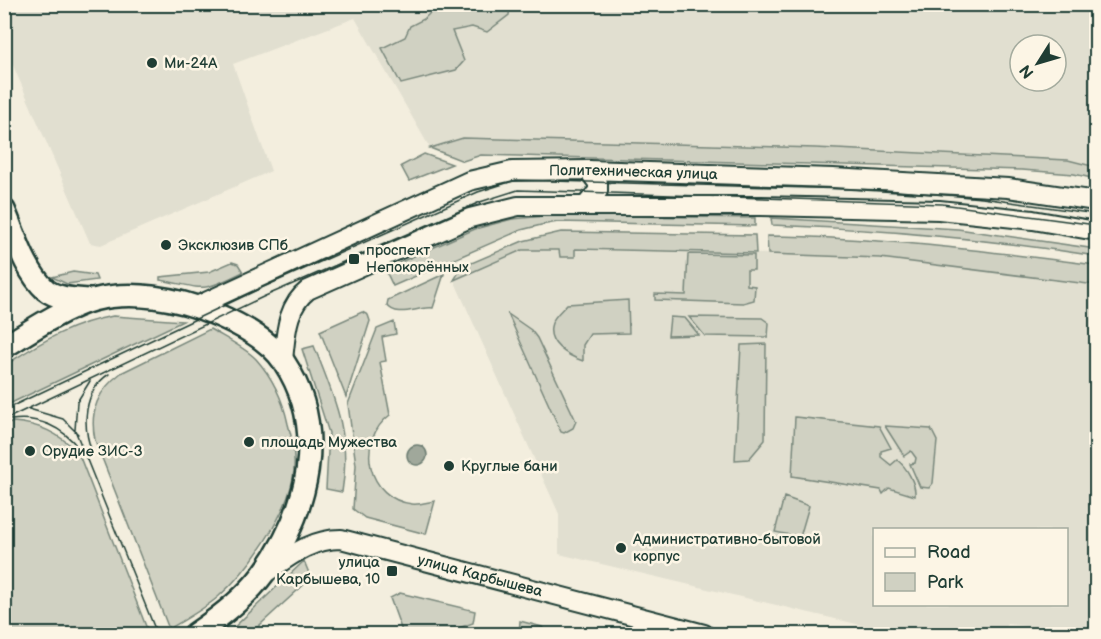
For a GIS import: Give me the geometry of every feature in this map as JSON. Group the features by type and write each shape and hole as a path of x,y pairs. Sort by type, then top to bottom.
{"main road":[{"name":"Политехническая улица","path":"197,306 470,181 512,171 588,170 928,182 1008,188 1096,201"},
{"path":"586,205 598,190 598,183 588,170"},
{"name":"Политехническая улица","path":"283,360 287,324 295,300 308,290 470,218 518,206 939,210 1033,220 1096,231"},
{"path":"4,210 32,272 47,291 67,298 92,300 145,297 197,306 228,319 258,337 283,360 298,389 309,428 308,476 292,525 263,575 237,602 195,634"},
{"path":"4,347 36,327 92,300"},
{"name":"улица Карбышева","path":"263,575 306,545 328,539 341,539 704,634"}],"shaded area":[{"path":"4,5 1096,5 1096,167 1068,160 815,148 463,138 430,148 355,18 233,64 271,171 101,245 90,243 5,47"},
{"path":"523,250 683,251 880,258 1096,285 1096,634 1007,624 1003,634 899,634 559,554 559,514 454,280"},
{"path":"413,445 421,445 427,451 427,459 421,465 413,465 407,459 407,451"}],"green space":[{"path":"438,5 510,5 509,15 487,32 472,27 452,31 464,61 456,70 401,84 382,48 405,37 410,26 424,19"},
{"path":"463,138 815,148 1068,160 1096,167 1096,179 1074,174 1022,170 481,155 463,161 430,148"},
{"path":"424,154 452,164 409,181 401,166"},
{"path":"557,215 755,218 755,226 558,222 521,230 393,286 385,269 475,229 512,219"},
{"path":"771,218 958,229 1096,249 1096,256 934,236 772,225"},
{"path":"561,232 755,235 756,253 575,249 575,257 560,257 559,250 522,250 454,280 462,267 523,241"},
{"path":"767,236 891,242 1096,265 1096,285 880,258 768,254"},
{"path":"688,254 754,255 754,270 747,270 747,285 755,286 754,300 743,303 655,300 655,294 686,295"},
{"path":"232,262 238,264 243,272 218,284 194,287 160,280 160,277 209,272"},
{"path":"73,272 95,275 97,280 67,284 52,277"},
{"path":"444,274 433,308 402,312 391,309 387,305 388,300"},
{"path":"628,300 629,333 590,334 583,345 583,361 559,348 552,337 552,323 556,315 567,304"},
{"path":"362,312 368,315 370,321 346,397 320,331"},
{"path":"508,314 531,330 537,338 576,421 573,428 564,433 561,432"},
{"path":"113,316 183,321 5,406 5,366 60,333 85,323"},
{"path":"670,317 685,318 699,335 668,336"},
{"path":"689,317 762,318 769,323 768,337 705,336"},
{"path":"394,322 396,334 382,337 386,361 380,362 390,415 379,426 372,439 371,467 376,480 385,492 397,500 415,504 435,501 426,534 365,518 353,509 356,465 348,404 377,329"},
{"path":"210,329 256,359 272,382 283,406 291,437 294,471 283,509 253,558 230,586 213,601 169,629 95,440 93,420 101,394 121,373"},
{"path":"766,344 765,440 749,459 735,460 741,345"},
{"path":"314,346 334,400 343,434 345,452 342,492 326,489 329,433 302,349"},
{"path":"795,417 879,426 891,448 881,451 881,457 891,465 897,460 904,467 912,481 915,496 889,488 883,494 881,490 792,476"},
{"path":"13,422 32,425 48,431 78,452 149,634 5,634 4,426"},
{"path":"885,426 931,429 937,441 933,483 929,488 920,487 910,464 915,463 916,458 911,451 904,456"},
{"path":"784,497 809,506 800,537 775,532"},
{"path":"304,561 311,578 250,634 227,634"},
{"path":"400,593 475,611 473,623 442,634 403,634 390,598"},
{"path":"520,621 542,627 547,634 519,634"}],"tram line":[{"path":"4,410 259,289 478,192 516,180 886,190 982,198 1096,214"},
{"path":"4,420 263,297 480,202 518,190 942,204 1096,225"},
{"path":"92,452 87,431 87,410 94,390 109,374"},
{"path":"90,381 77,402 75,430 157,634"},
{"path":"29,409 63,419 78,434"},
{"path":"11,420 31,420 49,425 58,429 79,449"}],"place":[{"name":"Ми-24А","path":"152,63"},
{"name":"Эксклюзив СПб","path":"166,245"},
{"name":"проспект Непокорённых","path":"354,259"},
{"name":"площадь Мужества","path":"249,442"},
{"name":"Орудие ЗИС-3","path":"30,451"},
{"name":"Круглые бани","path":"449,466"},
{"name":"Административно-бытовой корпус","path":"621,548"},
{"name":"улица Карбышева, 10","path":"392,571"}]}
